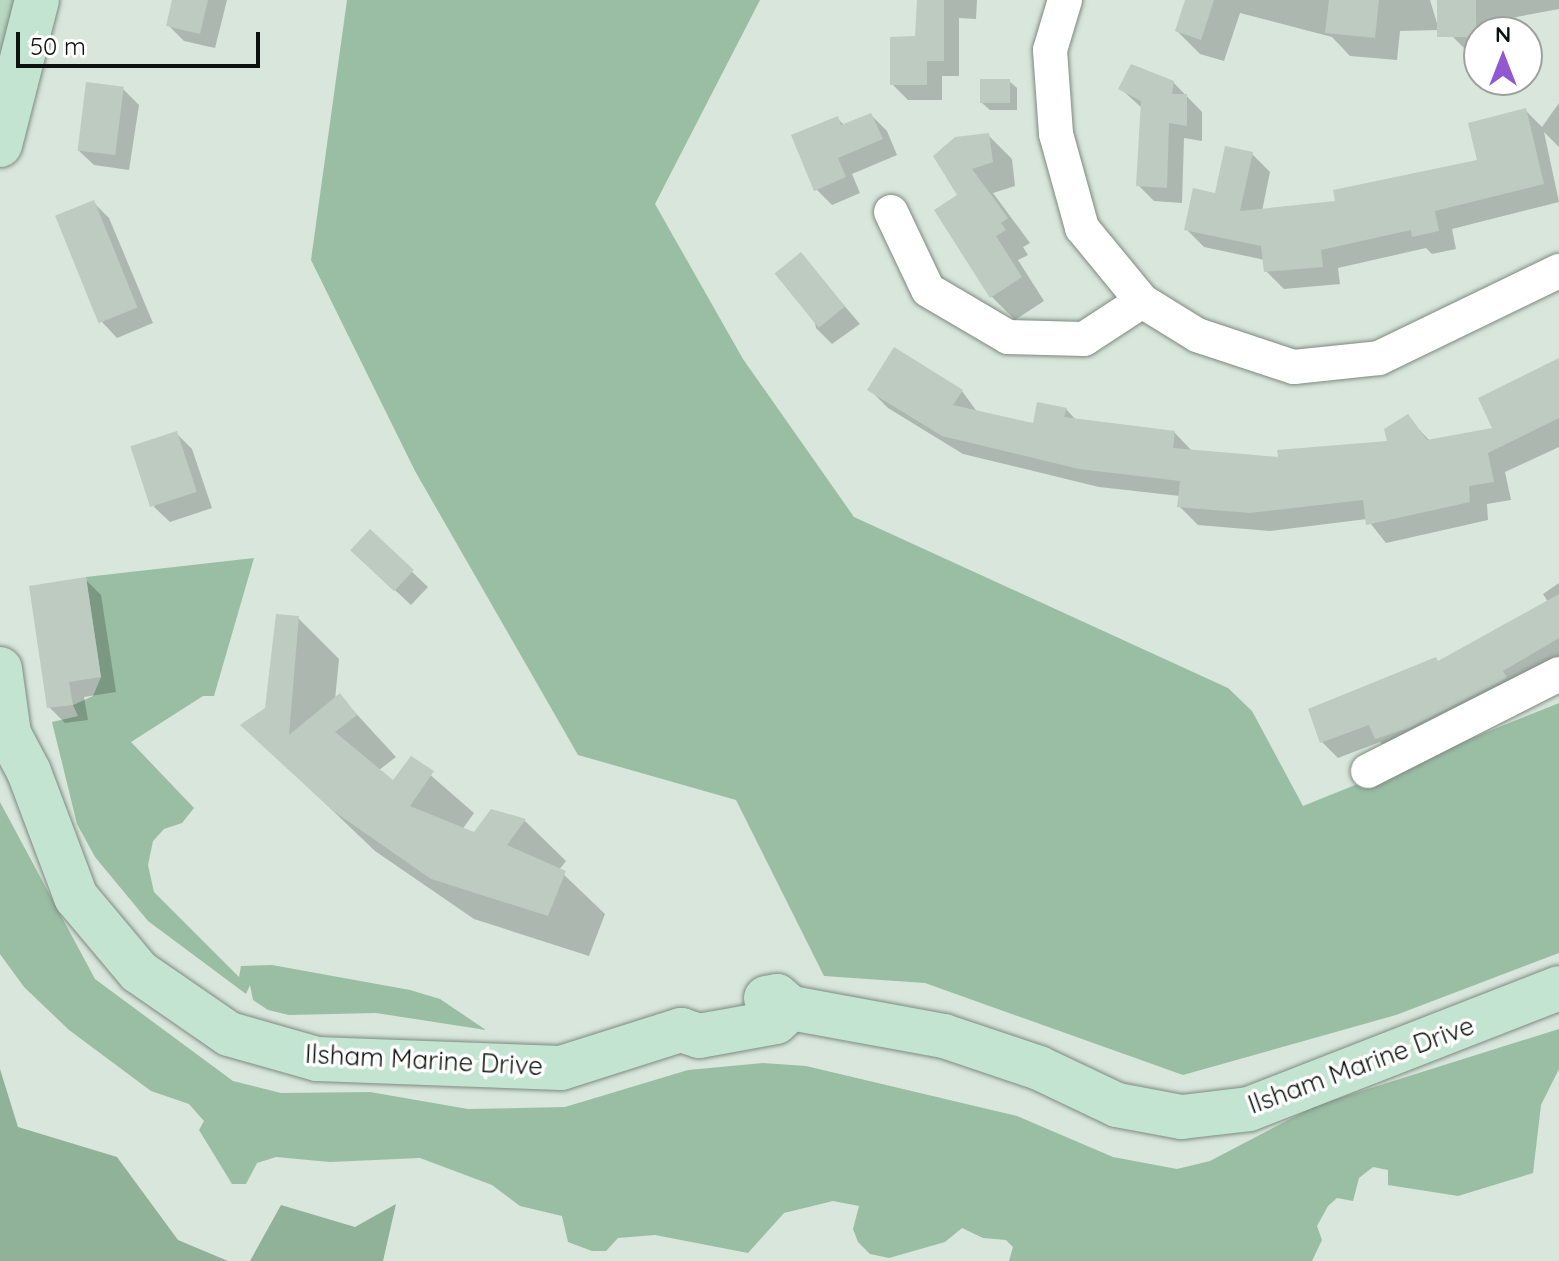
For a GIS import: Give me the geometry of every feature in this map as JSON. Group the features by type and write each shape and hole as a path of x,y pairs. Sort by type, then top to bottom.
{"street":[{"path":"0,145 37,0"},
{"path":"1065,0 1050,50 1056,134 1082,228 1142,301 1197,335 1294,367 1379,358 1559,271"},
{"path":"891,212 928,290 1008,337 1084,339 1142,301"},
{"name":"Ilsham Marine Drive","path":"0,669 9,734 29,772 76,897 139,972 229,1034 317,1059 561,1068 681,1030 692,1013 777,996 791,1008 944,1036 1039,1068 1117,1105 1182,1117 1249,1109 1559,988"},
{"path":"1368,771 1559,674"}],"shaded area":[{"path":"0,0 22,0 0,81"},
{"path":"347,0 760,0 655,204 743,359 854,517 1228,688 1252,711 1303,806 1559,703 1559,953 1396,1015 1183,1075 925,983 824,976 736,800 578,755 415,471 311,260"},
{"path":"254,558 214,696 203,696 131,742 194,808 182,823 164,829 153,841 148,865 154,892 239,977 241,966 272,965 410,990 440,999 486,1030 376,1013 289,1015 268,1010 253,1000 250,985 246,994 148,921 95,857 77,824 52,722 78,716 73,705 93,696 101,677 86,577"},
{"path":"0,802 95,979 233,1081 281,1093 370,1092 468,1109 565,1107 688,1070 763,1063 806,1066 1017,1116 1113,1157 1177,1169 1210,1161 1317,1105 1559,1029 1559,1069 1541,1105 1533,1173 1458,1196 1388,1185 1388,1170 1373,1167 1359,1178 1353,1201 1337,1198 1328,1206 1317,1226 1322,1240 1312,1261 1009,1261 1013,1247 1006,1240 983,1238 962,1228 945,1242 889,1258 870,1254 858,1242 853,1229 859,1206 833,1201 784,1213 748,1253 655,1235 618,1238 606,1251 592,1251 568,1242 562,1216 520,1206 492,1185 420,1158 330,1162 276,1157 257,1163 246,1184 232,1184 199,1130 204,1121 189,1104 151,1091 69,1030 24,987 0,954"},
{"path":"0,1069 18,1127 117,1157 178,1240 228,1261 0,1261"},
{"path":"396,1204 383,1261 250,1261 281,1205 355,1227"}],"building":[{"path":"172,0 208,0 200,34 166,26"},
{"path":"917,0 944,0 944,61 927,61 927,85 890,85 890,37 915,36"},
{"path":"1185,0 1214,0 1201,40 1175,31"},
{"path":"1329,0 1379,0 1375,38 1325,33"},
{"path":"1437,0 1476,0 1476,16 1463,16 1463,37 1437,37"},
{"path":"1131,64 1174,81 1172,94 1187,94 1187,126 1169,123 1167,188 1136,186 1141,101 1118,89"},
{"path":"980,79 1010,79 1010,103 980,103"},
{"path":"86,82 124,87 115,155 78,150"},
{"path":"1526,108 1544,184 1435,211 1439,231 1412,237 1411,230 1321,250 1323,267 1264,272 1261,246 1184,230 1193,188 1215,193 1225,146 1253,152 1240,211 1335,201 1333,190 1477,160 1468,123"},
{"path":"871,113 883,139 838,158 846,177 814,191 791,135 838,116 841,125"},
{"path":"989,133 993,162 972,169 1008,218 1001,223 1006,230 996,236 1022,277 990,298 934,210 957,195 933,156 955,137"},
{"path":"94,200 137,308 99,323 55,216"},
{"path":"801,252 845,306 819,328 775,273"},
{"path":"894,347 963,390 953,405 1033,423 1037,402 1067,408 1064,417 1175,431 1173,448 1278,457 1277,450 1387,441 1384,429 1408,414 1427,440 1492,428 1478,398 1559,358 1559,418 1488,453 1494,482 1469,486 1470,502 1366,525 1363,500 1250,513 1177,507 1180,481 1079,469 942,436 867,390"},
{"path":"177,431 197,492 150,507 130,446"},
{"path":"370,529 414,570 394,591 350,550"},
{"path":"86,577 101,677 69,682 73,705 47,708 29,586"},
{"path":"1559,594 1559,638 1503,671 1507,678 1409,728 1375,739 1369,725 1320,743 1308,709 1436,657 1438,661"},
{"path":"276,614 299,616 289,735 340,693 357,715 335,732 393,780 411,756 434,771 410,806 474,832 491,809 526,819 507,845 566,871 548,916 431,879 332,810 240,725 265,708"}]}
